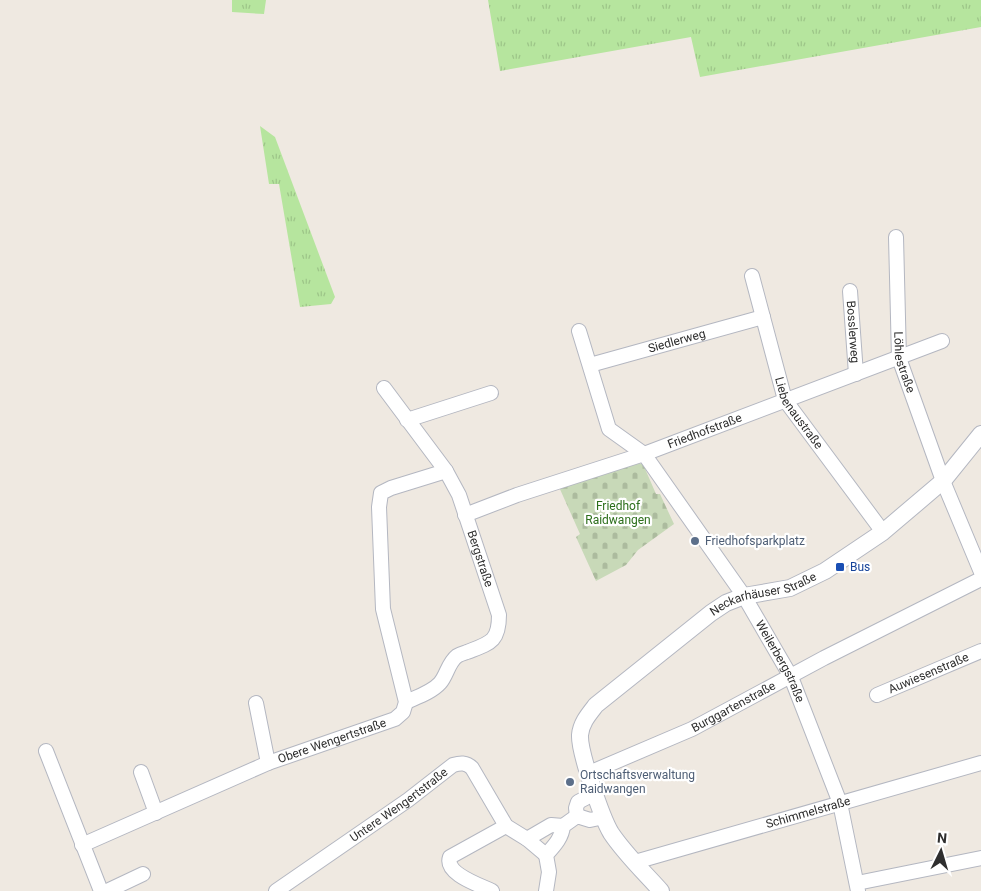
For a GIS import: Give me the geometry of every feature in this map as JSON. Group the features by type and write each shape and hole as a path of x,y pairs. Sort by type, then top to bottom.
{"street":[{"name":"Löhlestraße","path":"896,237 899,358 943,481 981,572"},
{"name":"Liebenaustraße","path":"752,276 785,400 883,532"},
{"name":"Bosslerweg","path":"850,291 856,374"},
{"name":"Siedlerweg","path":"590,365 762,317"},
{"name":"Weilerbergstraße","path":"579,331 609,429 644,454 744,596 791,676 840,803 858,887"},
{"name":"Friedhofstraße","path":"465,515 517,495 644,454 942,342"},
{"name":"Bergstraße","path":"384,388 446,471 458,495 499,615 499,628 496,637 487,644 458,655 451,662 441,682 435,688 406,702"},
{"path":"408,420 491,393"},
{"name":"Neckarhäuser Straße","path":"661,891 611,833 604,817 582,750 580,734 587,716 596,705 726,603 744,596 790,588 807,581 883,532 943,481 981,434"},
{"path":"406,702 384,609 379,507 381,493 391,488 446,471"},
{"name":"Burggartenstraße","path":"589,773 692,729 981,579"},
{"name":"Auwiesenstraße","path":"877,695 981,651"},
{"name":"Obere Wengertstraße","path":"82,845 268,764 395,719 404,712 406,702"},
{"name":"Obere Wengertstraße","path":"256,703 268,764"},
{"path":"46,751 101,891"},
{"name":"Untere Wengertstraße","path":"276,891 408,800 453,766 460,763 469,765 472,768 506,826 527,839 546,855"},
{"name":"Schimmelstraße","path":"635,862 981,763"},
{"path":"141,772 156,813"},
{"path":"577,816 576,808 578,802 596,793"},
{"path":"577,816 590,820 604,817"},
{"path":"546,891 549,872 546,855 559,839 563,826 577,816"},
{"path":"527,839 551,825 563,826"},
{"path":"492,891 462,876 450,866 449,861 450,857 506,826"},
{"path":"858,887 981,858"},
{"path":"107,891 143,874"}],"green space":[{"path":"232,0 266,0 264,14 232,12"},
{"path":"488,0 981,0 981,27 700,77 691,37 500,71"},
{"path":"260,126 275,137 335,297 331,304 300,307 279,184 269,184"},
{"name":"Friedhof Raidwangen","path":"638,463 643,464 656,494 660,494 674,524 638,550 626,565 596,581 576,537 580,534 559,487"}],"place":[{"name":"Friedhofsparkplatz","path":"695,541"},
{"name":"Bus","path":"840,567"},
{"name":"Ortschaftsverwaltung Raidwangen","path":"570,782"}]}
